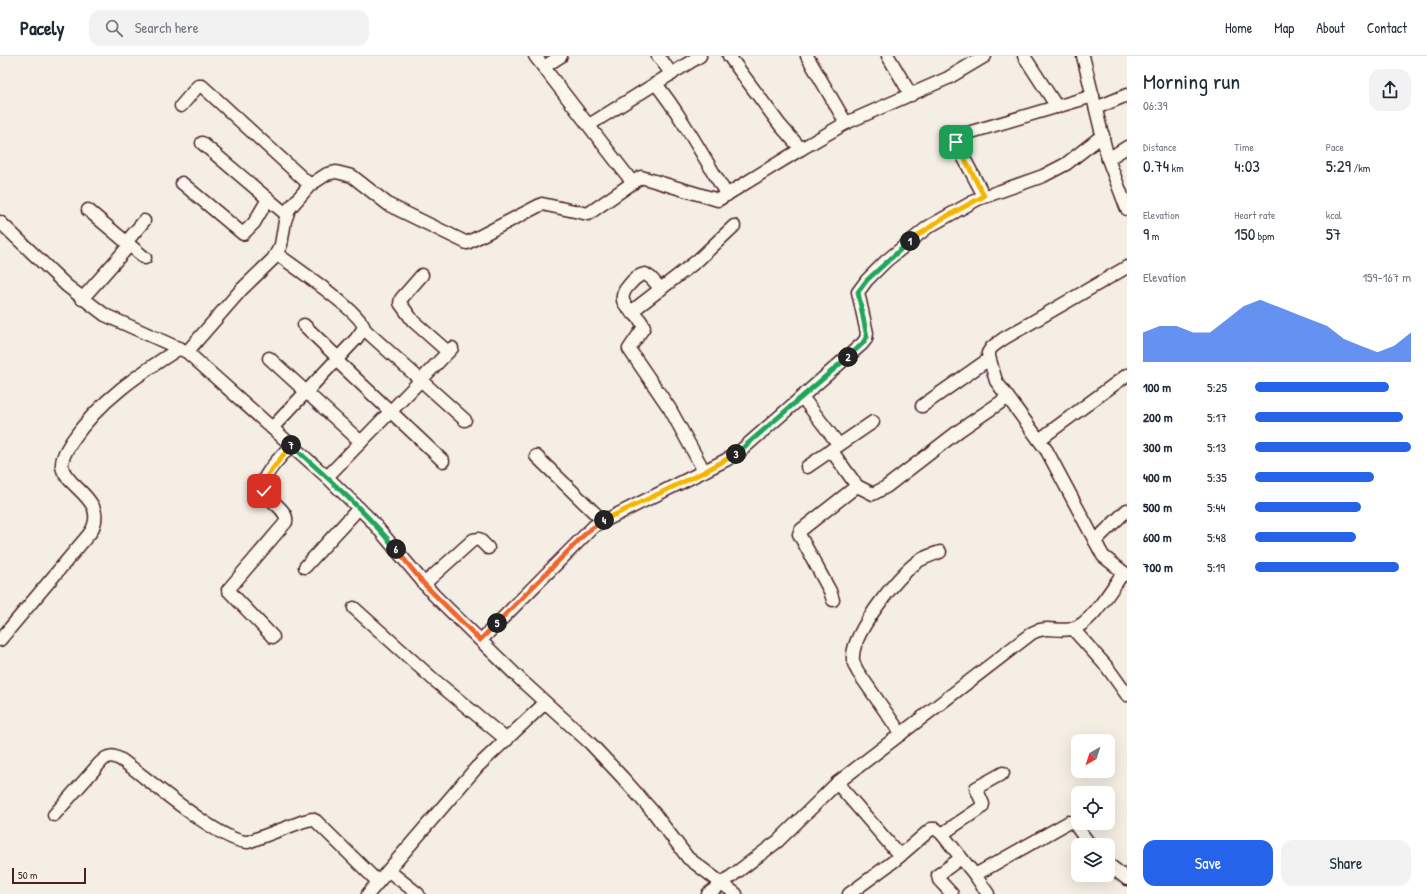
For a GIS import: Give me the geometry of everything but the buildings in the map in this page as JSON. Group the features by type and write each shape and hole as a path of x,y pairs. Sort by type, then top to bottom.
{"street":[{"path":"535,56 633,183"},
{"path":"544,67 561,56"},
{"path":"658,56 672,74"},
{"path":"589,125 700,56"},
{"path":"728,56 780,125 801,148"},
{"path":"807,56 846,123"},
{"path":"888,56 911,95"},
{"path":"0,640 90,533 95,522 94,511 91,503 63,470 62,461 64,453 90,417 112,395 138,375 184,350 241,290 268,265 282,245 287,215 299,196 310,185 327,174 336,172 352,176 389,206 467,242 542,204 588,214 641,177 718,200 801,148 846,123 948,78 985,56"},
{"path":"1024,56 1057,107"},
{"path":"1083,56 1108,159 1127,209"},
{"path":"656,84 677,110 689,134 727,195"},
{"path":"181,106 198,86 202,86 310,185"},
{"path":"984,196 956,142 961,135 1057,107 1095,102 1127,95"},
{"path":"480,640 588,531 603,521 704,472 738,453 866,340 866,325 858,292 867,280 906,244 928,227 958,209 984,196 1023,184 1066,164 1103,135"},
{"path":"202,143 287,215"},
{"path":"1108,159 1127,147"},
{"path":"182,183 244,234 254,223 268,199"},
{"path":"88,210 145,258"},
{"path":"82,299 125,249 128,240 144,221"},
{"path":"0,222 82,299 116,322 184,350 327,477 386,537 424,584 545,703 590,743 640,796 688,858 736,894"},
{"path":"631,312 698,260 734,226"},
{"path":"277,254 343,304 362,321 364,329 466,420"},
{"path":"708,894 784,836 838,783 1032,633 1047,628 1073,629 1093,614 1125,574 1103,556 1059,472 1039,440 996,381 989,359 989,349 995,344 1127,267"},
{"path":"661,289 648,275 642,274 628,285 622,295 625,305 644,327 630,346 630,352 670,409 704,472"},
{"path":"327,477 450,350 413,321 400,303 401,299 422,275"},
{"path":"304,325 390,412 443,461"},
{"path":"272,428 364,329"},
{"path":"269,358 361,442"},
{"path":"922,406 989,359"},
{"path":"1039,440 1127,375"},
{"path":"802,397 835,448 857,486 870,494 878,492 960,430 1007,398"},
{"path":"807,467 873,422"},
{"path":"273,637 228,590 286,522 284,514 264,491 262,485 267,475 291,445"},
{"path":"536,456 603,521"},
{"path":"833,600 830,591 799,534 801,530 857,486"},
{"path":"305,566 359,508"},
{"path":"1096,541 1127,510"},
{"path":"424,584 474,540 479,539 488,548"},
{"path":"900,734 858,672 854,663 853,654 863,629 899,579 917,562 940,552"},
{"path":"354,608 433,679 507,740"},
{"path":"1073,629 1107,667 1127,695"},
{"path":"368,894 476,767 507,740 545,703"},
{"path":"54,815 100,763 107,756 112,756 123,761 206,822 241,842 248,842 312,819 378,882"},
{"path":"942,834 982,807 983,804 976,788 1003,773"},
{"path":"838,783 900,856"},
{"path":"975,875 1069,822 1074,823 1085,838"},
{"path":"849,894 900,856 932,829 936,829 942,834 975,875 988,894"},
{"path":"952,894 939,880 938,875 961,858"},
{"path":"1115,869 1127,878"},
{"path":"389,871 418,894"}],"route":[{"path":"264,491 262,485 264,480 291,445 327,477 371,520 424,584 480,640 594,526 704,472 738,453 865,341 867,337 866,325 858,298 858,292 861,287 886,261 917,235 958,209 984,196 956,142"}]}
